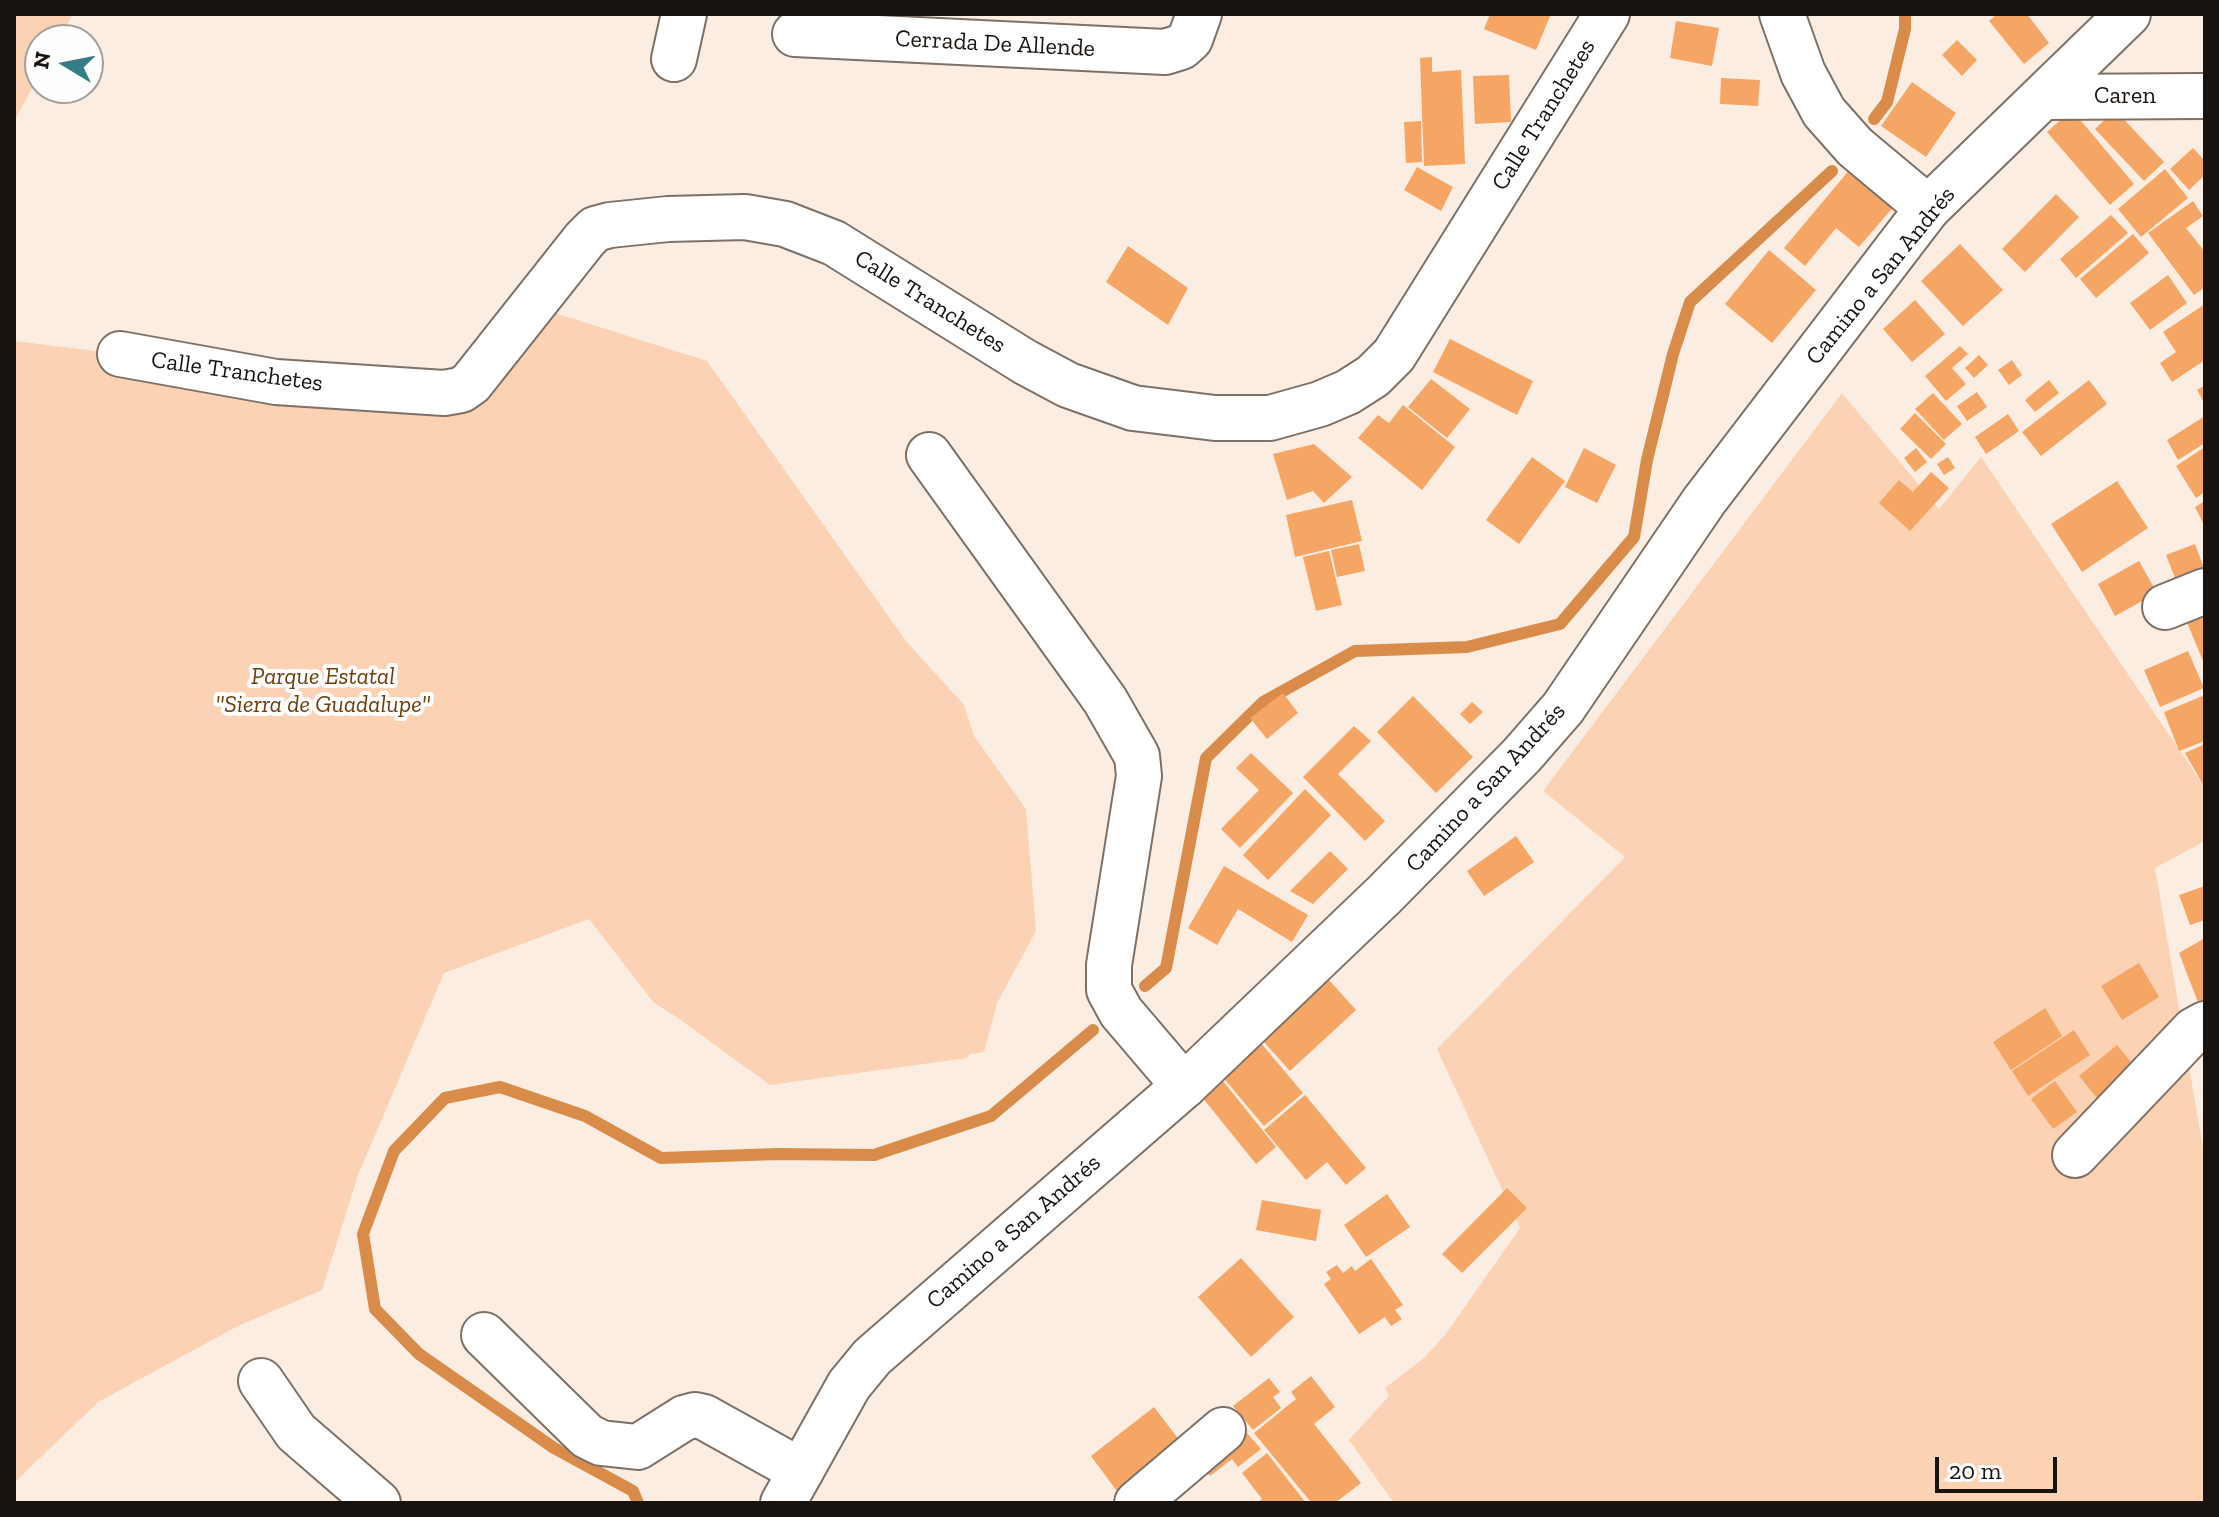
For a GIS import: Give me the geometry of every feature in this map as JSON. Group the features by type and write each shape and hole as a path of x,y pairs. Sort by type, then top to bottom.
{"street":[{"path":"674,59 684,14"},
{"name":"Calle Tranchetes","path":"120,354 276,382 444,393 461,390 471,383 595,229 668,219 745,217 785,224 834,243 1025,362 1068,385 1133,408 1215,418 1270,418 1320,404 1348,392 1373,376 1394,355 1607,14"},
{"path":"1782,14 1803,73 1824,112 1855,147 1928,208"},
{"name":"Camino a San Andrés","path":"792,1487 849,1385 872,1357 1184,1086 1385,894 1522,755 1563,708 1704,501 1928,208 2128,14"},
{"name":"Cerrada De Allende","path":"795,34 1165,52 1181,47 1195,26"},
{"name":"Caren","path":"2045,97 2205,96"},
{"path":"929,455 1105,700 1137,756 1139,776 1109,965 1109,990 1121,1012 1184,1086"},
{"path":"2165,607 2205,591"},
{"path":"2075,1155 2194,1030 2205,1024"},
{"path":"484,1335 587,1436 601,1443 638,1447 684,1418 695,1415 704,1417 792,1487"},
{"path":"261,1381 296,1432 378,1503"},
{"path":"1137,1503 1223,1430"}],"green space":[{"path":"14,14 73,14 68,24 24,24 24,103 14,121"},
{"name":"Parque Estatal \"Sierra de Guadalupe\"","path":"552,312 707,361 906,641 964,705 974,736 1026,809 1036,931 997,1003 984,1052 970,1054 967,1058 770,1085 654,1003 589,919 444,973 358,1175 322,1290 238,1326 98,1402 14,1483 14,341 417,390"},
{"path":"1842,393 1939,509 1981,457 2205,788 2205,841 2155,868 2205,1160 2205,1503 1394,1503 1349,1440 1389,1396 1385,1388 1424,1358 1445,1335 1520,1228 1437,1049 1625,857 1543,791"}],"building":[{"path":"1490,14 1551,14 1536,50 1484,29"},
{"path":"1997,14 2027,14 2049,43 2024,64 1989,21"},
{"path":"1676,21 1719,28 1712,66 1670,58"},
{"path":"1957,40 1977,60 1962,76 1942,55"},
{"path":"1432,57 1432,72 1461,70 1465,164 1424,166 1420,58"},
{"path":"1509,75 1511,122 1475,124 1473,76"},
{"path":"1721,78 1760,80 1758,106 1720,104"},
{"path":"1912,82 1956,113 1926,157 1881,126"},
{"path":"2072,110 2134,184 2110,205 2047,132"},
{"path":"2115,110 2164,162 2144,181 2095,129"},
{"path":"1421,121 1422,162 1406,163 1404,122"},
{"path":"2193,148 2205,161 2205,175 2189,190 2170,169"},
{"path":"1417,167 1453,187 1441,211 1404,190"},
{"path":"1851,168 1895,205 1859,247 1836,228 1805,266 1784,248"},
{"path":"2165,169 2188,198 2141,237 2118,209"},
{"path":"2056,194 2079,217 2025,272 2002,249"},
{"path":"2193,201 2203,216 2186,228 2205,252 2205,287 2194,295 2148,233"},
{"path":"2111,215 2128,233 2076,278 2060,259"},
{"path":"2133,234 2149,253 2096,298 2080,279"},
{"path":"1960,244 2003,290 1963,326 1921,281"},
{"path":"1128,246 1188,288 1168,325 1106,282"},
{"path":"1769,250 1816,290 1772,343 1725,304"},
{"path":"2168,275 2187,303 2150,330 2130,303"},
{"path":"1915,300 1945,334 1912,362 1883,329"},
{"path":"2205,304 2205,360 2172,382 2160,363 2176,352 2163,332"},
{"path":"1450,339 1533,381 1517,415 1433,372"},
{"path":"1960,346 1968,354 1952,368 1966,384 1946,401 1925,376"},
{"path":"1979,355 1988,365 1974,378 1965,368"},
{"path":"2012,360 2022,375 2009,385 1998,370"},
{"path":"1431,379 1470,409 1447,438 1408,407"},
{"path":"2049,380 2059,393 2035,412 2025,400"},
{"path":"2089,380 2107,404 2041,456 2022,432"},
{"path":"2205,385 2205,404 2197,390"},
{"path":"1977,392 1987,407 1967,421 1957,406"},
{"path":"1933,393 1962,424 1944,440 1915,409"},
{"path":"1403,405 1455,447 1422,490 1358,438 1378,415 1389,423"},
{"path":"1915,413 1946,444 1931,459 1900,429"},
{"path":"2008,414 2019,431 1986,454 1975,437"},
{"path":"2205,416 2205,443 2178,460 2167,440"},
{"path":"1314,444 1352,477 1324,503 1313,491 1287,500 1273,454"},
{"path":"2205,447 2205,492 2196,498 2176,466"},
{"path":"1584,448 1616,465 1597,503 1565,487"},
{"path":"1916,448 1927,462 1915,472 1904,458"},
{"path":"1532,457 1565,481 1519,544 1486,520"},
{"path":"1948,457 1955,468 1944,475 1937,464"},
{"path":"1931,472 1949,488 1910,531 1879,503 1899,480 1913,492"},
{"path":"2117,481 2148,528 2082,572 2051,524"},
{"path":"1352,500 1362,541 1295,557 1286,515"},
{"path":"2205,501 2205,527 2195,507"},
{"path":"1359,544 1365,571 1337,577 1331,550"},
{"path":"2195,544 2205,571 2177,583 2166,555"},
{"path":"1329,551 1342,605 1316,611 1303,557"},
{"path":"2139,561 2157,593 2115,616 2098,584"},
{"path":"2205,598 2205,666 2181,608"},
{"path":"2188,651 2204,688 2160,707 2144,670"},
{"path":"1283,693 1298,713 1267,739 1250,718"},
{"path":"2205,695 2205,741 2179,751 2164,712"},
{"path":"1413,696 1473,757 1436,793 1377,732"},
{"path":"1472,702 1483,712 1470,724 1460,714"},
{"path":"1354,726 1371,741 1338,774 1385,821 1365,841 1303,777"},
{"path":"2205,744 2205,788 2185,753"},
{"path":"1251,753 1293,793 1240,848 1221,829 1259,790 1236,768"},
{"path":"1305,789 1331,815 1268,880 1243,855"},
{"path":"1516,836 1534,862 1484,896 1467,871"},
{"path":"1330,851 1348,869 1313,904 1290,891"},
{"path":"1224,866 1308,915 1292,942 1238,909 1217,945 1188,928"},
{"path":"2205,886 2205,920 2190,925 2179,895"},
{"path":"2205,938 2205,1008 2201,1010 2179,953"},
{"path":"2139,963 2159,997 2122,1020 2101,986"},
{"path":"1320,970 1356,1010 1290,1071 1254,1031"},
{"path":"2045,1008 2062,1036 2011,1070 1993,1042"},
{"path":"2074,1030 2090,1055 2028,1096 2012,1071"},
{"path":"1260,1042 1303,1093 1264,1126 1221,1075"},
{"path":"2117,1045 2135,1067 2097,1098 2079,1076"},
{"path":"1219,1076 1276,1147 1256,1164 1198,1092"},
{"path":"2055,1081 2077,1112 2053,1129 2031,1099"},
{"path":"1305,1095 1366,1168 1346,1185 1327,1162 1306,1180 1264,1130"},
{"path":"1507,1188 1527,1208 1462,1273 1442,1254"},
{"path":"1387,1194 1410,1227 1366,1257 1344,1225"},
{"path":"1262,1200 1321,1210 1316,1241 1256,1230"},
{"path":"1241,1258 1294,1317 1251,1357 1198,1297"},
{"path":"1371,1259 1403,1305 1395,1310 1402,1319 1391,1326 1385,1317 1359,1334 1324,1284 1331,1279 1326,1272 1337,1265 1343,1273 1352,1266 1355,1271"},
{"path":"1311,1376 1335,1407 1314,1424 1361,1483 1335,1503 1307,1503 1310,1501 1254,1433 1296,1399 1291,1392"},
{"path":"1269,1378 1280,1392 1273,1397 1281,1408 1253,1430 1233,1406"},
{"path":"1154,1407 1186,1449 1122,1498 1091,1456"},
{"path":"1247,1433 1261,1449 1238,1467 1232,1459 1210,1476 1203,1467"},
{"path":"1267,1453 1306,1503 1256,1503 1262,1499 1242,1473"}],"waterway":[{"path":"1874,119 1887,102 1905,29 1905,14"},
{"path":"1145,986 1166,968 1206,758 1263,702 1355,651 1467,647 1560,624 1634,537 1647,460 1673,354 1690,302 1832,171"},
{"path":"638,1503 633,1491 554,1448 419,1354 375,1309 363,1234 394,1151 445,1098 500,1087 585,1116 661,1158 874,1155 991,1116 1093,1030"}]}
